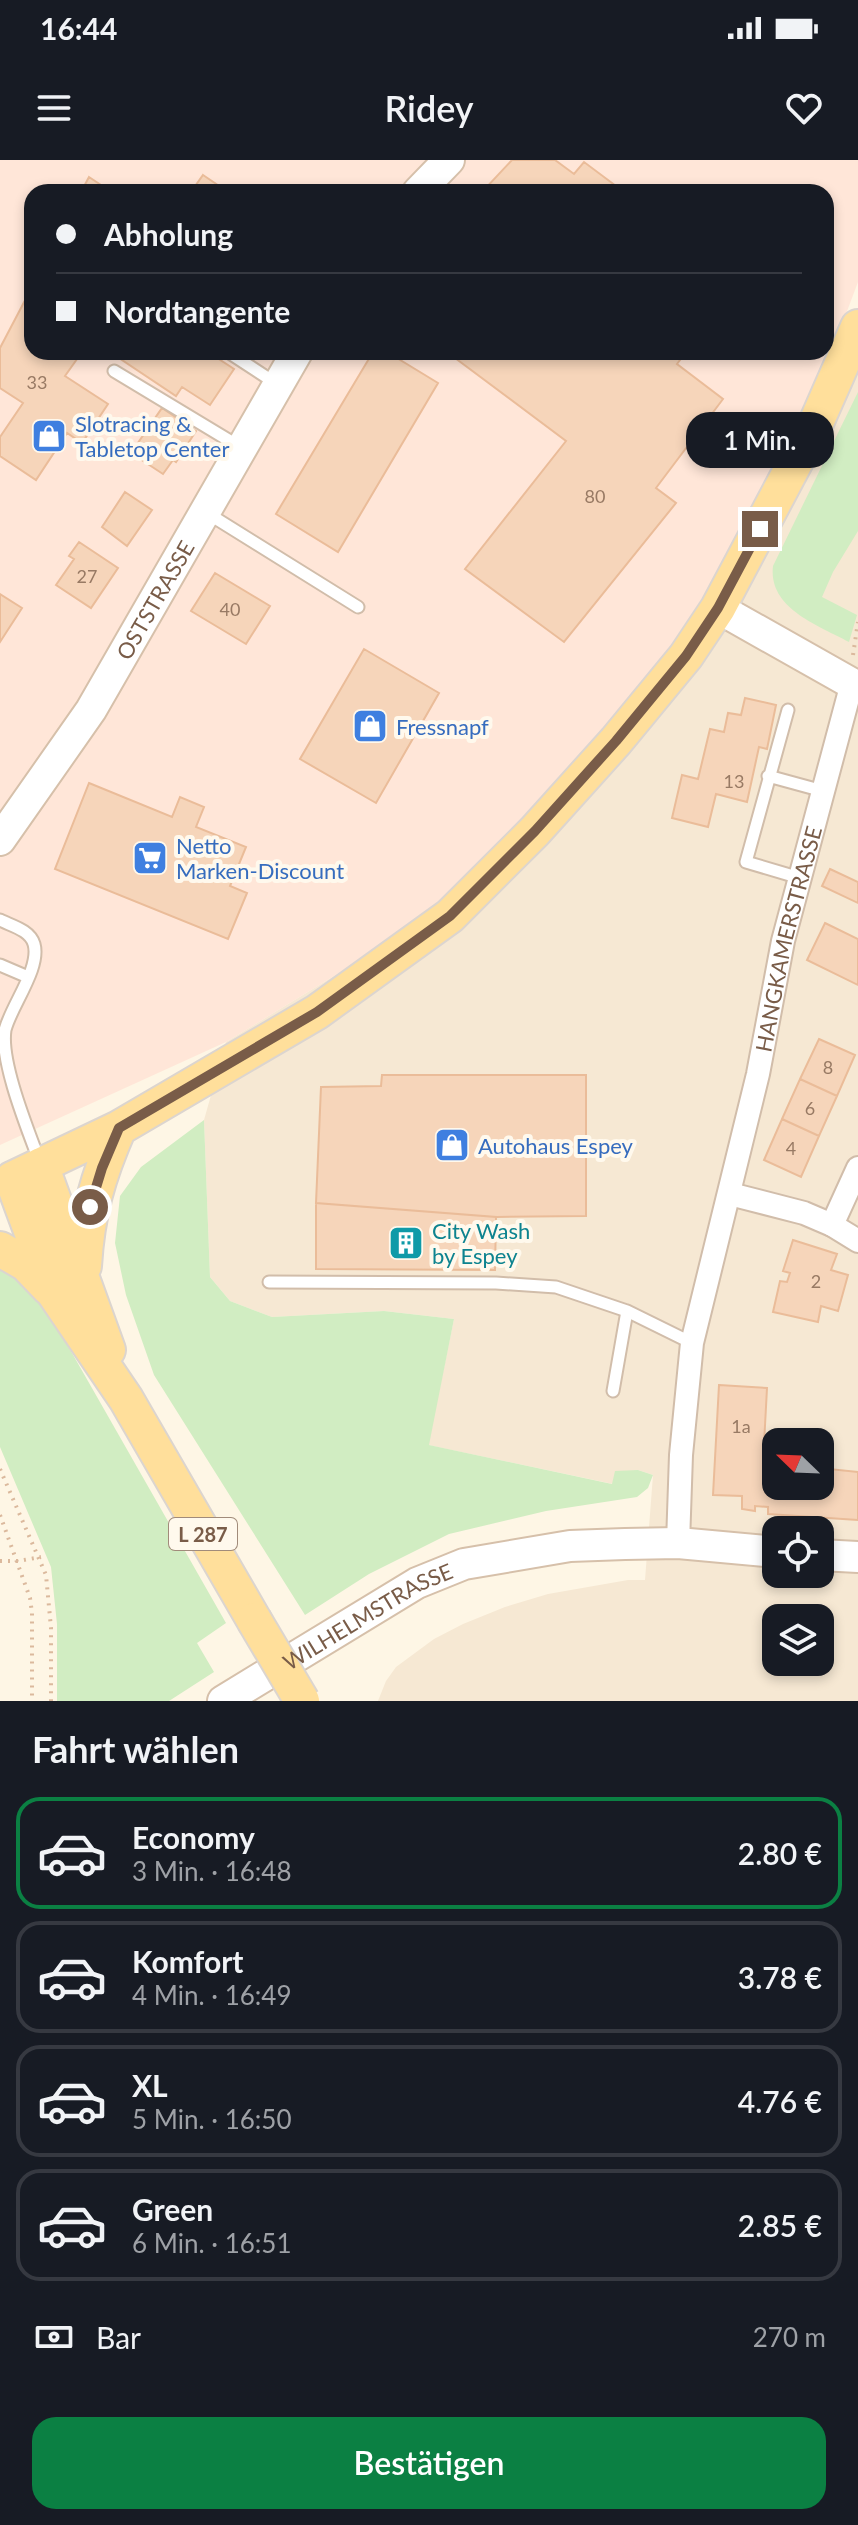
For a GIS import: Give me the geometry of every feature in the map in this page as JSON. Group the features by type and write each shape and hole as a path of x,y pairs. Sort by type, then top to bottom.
{"main road":[{"path":"18,1176 119,1128 317,1012 450,916 535,831 616,741 686,656 718,608 816,423 858,327"},
{"path":"68,1288 102,1168 119,1128"},
{"name":"L 287","path":"18,1176 68,1288 126,1399 302,1701"},
{"name":"L 287","path":"0,1249 68,1288"}],"street":[{"path":"426,184 449,160"},
{"name":"OSTSTRASSE","path":"0,840 91,710 292,360"},
{"path":"718,608 855,685"},
{"name":"HANGKAMERSTRASSE","path":"678,1543 681,1455 692,1343 758,1074 783,941 855,685"},
{"path":"832,1225 858,1168"},
{"path":"730,1194 769,1203 832,1225 858,1241"},
{"name":"WILHELMSTRASSE","path":"223,1701 417,1583 464,1564 570,1546 678,1543 762,1551"},
{"name":"WILHELMSTRASSE","path":"261,1701 409,1609 520,1555"},
{"path":"834,1556 858,1557"}],"lane":[{"path":"240,360 277,384"},
{"path":"114,371 241,448"},
{"path":"204,511 358,607"},
{"path":"788,710 746,862 800,878"},
{"path":"768,776 823,791"},
{"path":"0,920 26,932 35,954 5,1032 15,1094 18,1176"},
{"path":"0,965 28,977"},
{"path":"269,1282 496,1283 556,1287 627,1311 692,1343"},
{"path":"613,1391 627,1311"}],"path":[{"path":"0,1469 41,1557 49,1591 51,1701"},
{"path":"0,1515 27,1587 32,1613 32,1701"},
{"path":"0,1561 41,1557"}],"shaded area":[{"path":"0,160 858,160 858,282 834,346 834,184 24,184 24,360 829,360 808,415 701,608 564,788 406,932 226,1042 0,1145"},
{"path":"858,312 858,1701 378,1701 396,1667 434,1639 463,1624 548,1594 628,1580 645,1580 653,1475 638,1470 613,1484 428,1445 454,1319 384,1311 272,1317 230,1301 210,1277 204,1120 226,1042 406,932 823,360 834,360 834,345"}],"green space":[{"path":"858,392 858,531 822,597 857,615 849,642 810,622 786,604 778,593 773,566"},
{"path":"204,1120 210,1277 230,1301 272,1317 384,1311 454,1319 429,1445 612,1484 615,1471 638,1470 653,1475 648,1488 637,1497 546,1511 449,1534 369,1574 305,1615 154,1375 126,1295 115,1243 120,1196 141,1167"},
{"path":"0,1258 17,1271 52,1318 226,1623 197,1643 214,1672 169,1701 57,1701 57,1624 51,1567 0,1447"}],"building":[{"path":"512,160 555,160 574,174 584,162 613,184 490,184"},
{"path":"203,175 216,184 197,184"},
{"path":"89,177 100,184 85,184"},
{"path":"24,302 24,360 76,360 65,376 108,404 82,443 67,433 36,480 0,456 0,437 23,403 0,388 0,348"},
{"path":"122,360 220,360 234,369 210,405 182,387 176,396"},
{"path":"368,360 400,360 438,383 338,552 276,514"},
{"path":"458,360 680,360 677,364 723,399 656,488 676,503 564,642 465,569 566,441"},
{"path":"162,408 196,431 176,462 173,460 163,474 131,453"},
{"path":"125,492 152,510 127,546 102,527"},
{"path":"79,542 118,568 91,608 56,585 74,559 69,556"},
{"path":"215,573 270,606 246,644 191,611"},
{"path":"0,594 22,608 0,642"},
{"name":"Fressnapf","path":"364,649 439,693 376,803 300,759"},
{"path":"745,698 776,705 767,749 759,747 747,802 716,794 708,827 672,818 682,775 698,779 710,729 724,732 728,713 741,715"},
{"name":"Netto Marken-Discount","path":"89,783 172,817 180,797 204,807 196,827 246,847 230,886 247,893 228,939 55,869"},
{"path":"830,869 858,882 858,903 822,886"},
{"path":"825,923 858,939 858,985 807,960"},
{"path":"819,1039 855,1055 837,1096 800,1079"},
{"name":"Autohaus Espey","path":"382,1075 586,1075 586,1216 496,1217 316,1203 321,1087 381,1086"},
{"path":"800,1079 837,1096 819,1136 782,1119"},
{"path":"782,1119 819,1136 801,1177 764,1160"},
{"name":"City Wash by Espey","path":"316,1203 496,1217 495,1270 316,1269"},
{"path":"793,1240 837,1254 831,1270 848,1275 838,1311 821,1306 818,1322 773,1312 780,1281 787,1282 790,1273 783,1271"},
{"path":"719,1385 767,1388 765,1428 762,1428 762,1500 834,1500 834,1469 858,1472 858,1520 768,1514 768,1507 755,1506 755,1511 742,1509 742,1496 713,1495"}],"place":[{"name":"Slotracing & Tabletop Center","path":"49,436"},
{"name":"Fressnapf","path":"370,726"},
{"name":"Netto Marken-Discount","path":"150,858"},
{"name":"Autohaus Espey","path":"452,1145"},
{"name":"City Wash by Espey","path":"406,1243"}],"route":[{"path":"90,1207 119,1128 317,1012 450,916 535,831 616,741 686,656 718,608 760,529"}]}
